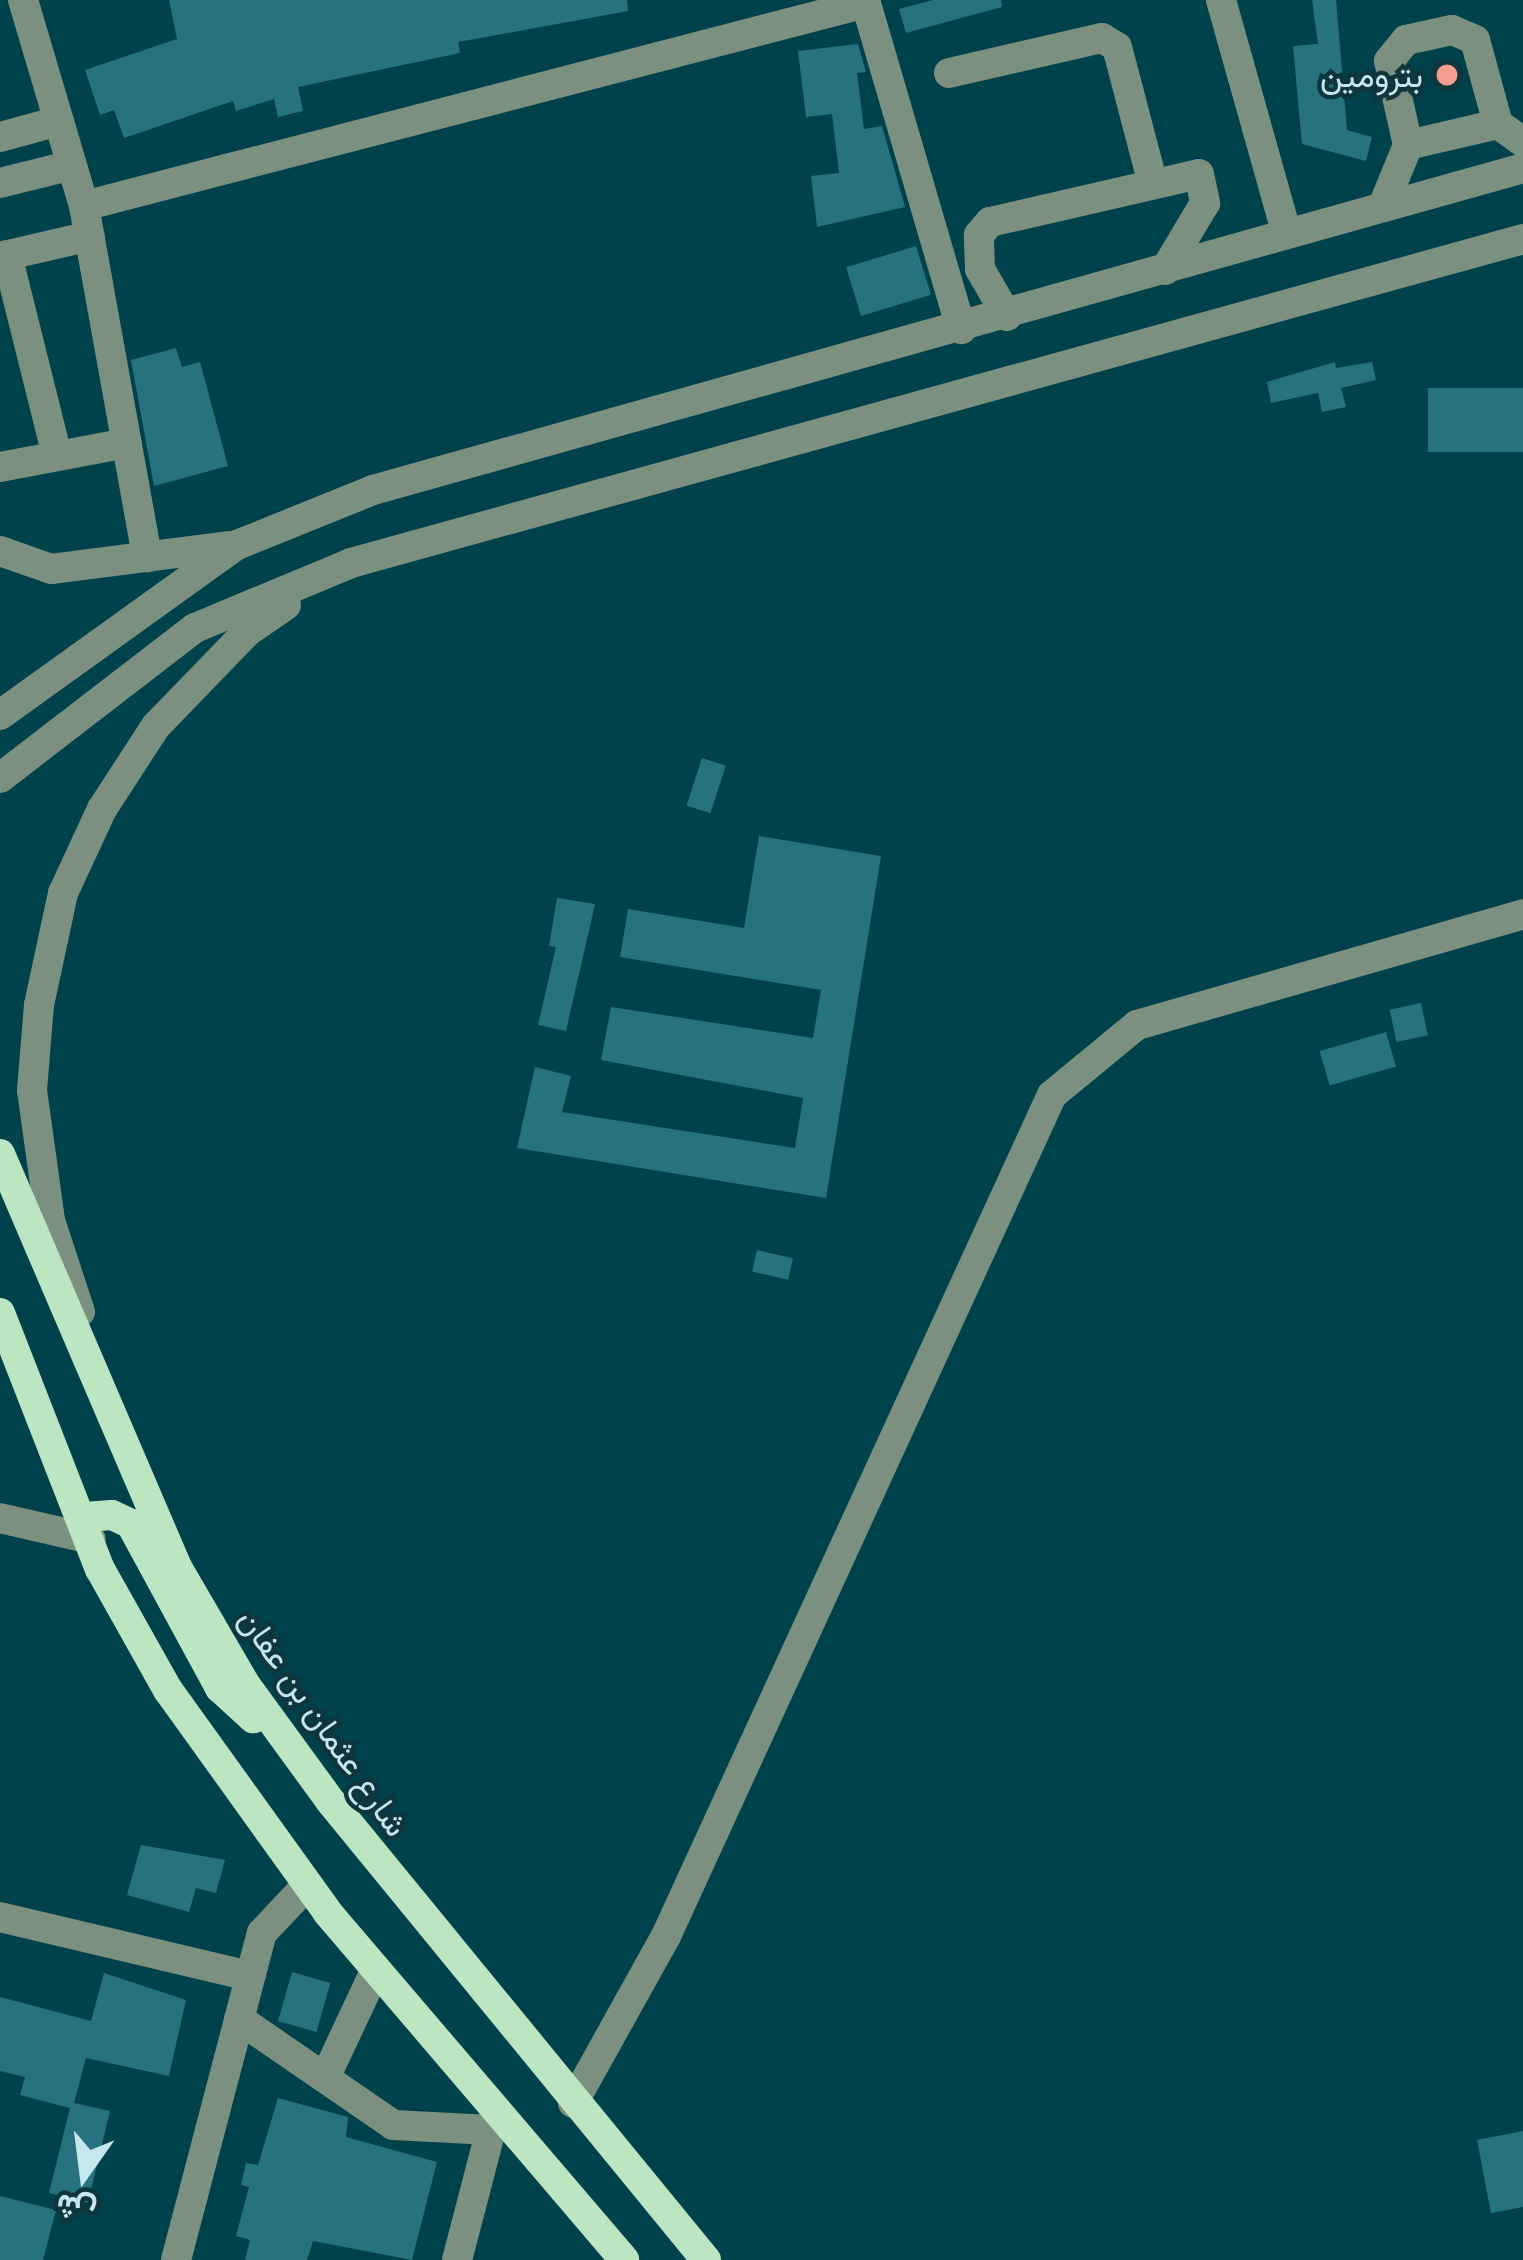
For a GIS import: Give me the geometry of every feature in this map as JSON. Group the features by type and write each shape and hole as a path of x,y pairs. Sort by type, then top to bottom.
{"main road":[{"name":"شارع عثمان بن عفان","path":"0,1154 177,1567 298,1758 573,2103 706,2260"},
{"path":"0,1313 87,1528 168,1690 307,1885 494,2120 624,2260"},
{"path":"87,1528 112,1515 130,1524 220,1688 298,1758"}],"street":[{"path":"23,0 87,221 147,556"},
{"path":"1221,0 1286,232"},
{"path":"56,452 3,256 87,221 866,2 961,329"},
{"path":"1383,206 1408,145 1389,61 1406,40 1452,30 1475,40 1511,133 1408,145"},
{"path":"949,73 1102,38 1117,47 1152,180"},
{"path":"0,137 58,121"},
{"path":"0,183 72,164"},
{"path":"0,715 237,545 373,490 961,329 1523,167"},
{"path":"1007,316 980,269 979,236 990,222 1152,180 1198,175 1205,185 1205,203 1165,270"},
{"path":"0,778 195,628 351,563 1523,238"},
{"path":"0,467 56,452 127,443"},
{"path":"0,551 51,569 237,545"},
{"path":"109,1404 50,1220 32,1090 39,1005 63,893 102,809 156,726 248,631 351,563"},
{"path":"573,2103 666,1936 1052,1095 1138,1024 1523,914"},
{"path":"0,1518 87,1528"},
{"path":"176,2260 262,1933 307,1885"},
{"path":"0,1917 250,1976"},
{"path":"325,2078 376,1969"},
{"path":"239,2019 408,2130 494,2120 457,2260"}],"building":[{"path":"169,0 627,0 628,11 458,42 460,53 298,87 303,111 278,117 274,99 236,111 233,101 124,138 114,110 100,115 85,70 177,39"},
{"path":"933,0 1001,0 1002,7 906,33 899,9"},
{"path":"1312,0 1336,0 1347,130 1372,137 1366,161 1302,144 1293,46 1318,44"},
{"path":"858,44 866,72 857,73 864,129 882,126 905,207 817,227 811,176 839,173 832,114 806,117 798,51"},
{"path":"916,246 931,295 861,316 846,267"},
{"path":"176,348 182,367 200,362 228,466 154,486 131,360"},
{"path":"1335,362 1336,368 1372,362 1376,380 1341,388 1346,407 1322,412 1318,393 1271,403 1267,382"},
{"path":"1428,388 1523,388 1523,452 1428,452"},
{"path":"702,758 726,766 710,813 687,806"},
{"path":"759,836 881,856 826,1198 517,1148 535,1067 571,1076 562,1112 795,1148 803,1098 601,1060 611,1007 813,1038 821,990 620,957 628,909 744,928"},
{"path":"557,898 595,904 566,1031 538,1025 556,947 549,946"},
{"path":"1421,1003 1428,1035 1397,1042 1390,1010"},
{"path":"1386,1032 1396,1067 1330,1086 1320,1051"},
{"path":"757,1250 793,1258 788,1280 752,1271"},
{"path":"141,1845 225,1860 216,1893 196,1888 189,1912 127,1895"},
{"path":"292,1972 330,1983 316,2032 278,2021"},
{"path":"104,1973 186,2000 169,2076 86,2058 74,2103 110,2111 88,2203 49,2193 70,2108 20,2095 25,2077 0,2071 0,1997 91,2021"},
{"path":"278,2098 348,2117 346,2137 437,2162 412,2260 313,2241 307,2260 245,2260 250,2240 236,2236 249,2187 241,2185 246,2163 258,2165"},
{"path":"1523,2131 1523,2207 1491,2213 1477,2140"},
{"path":"0,2196 56,2210 43,2260 0,2260"}],"place":[{"name":"بترومين","path":"1447,75"}]}
